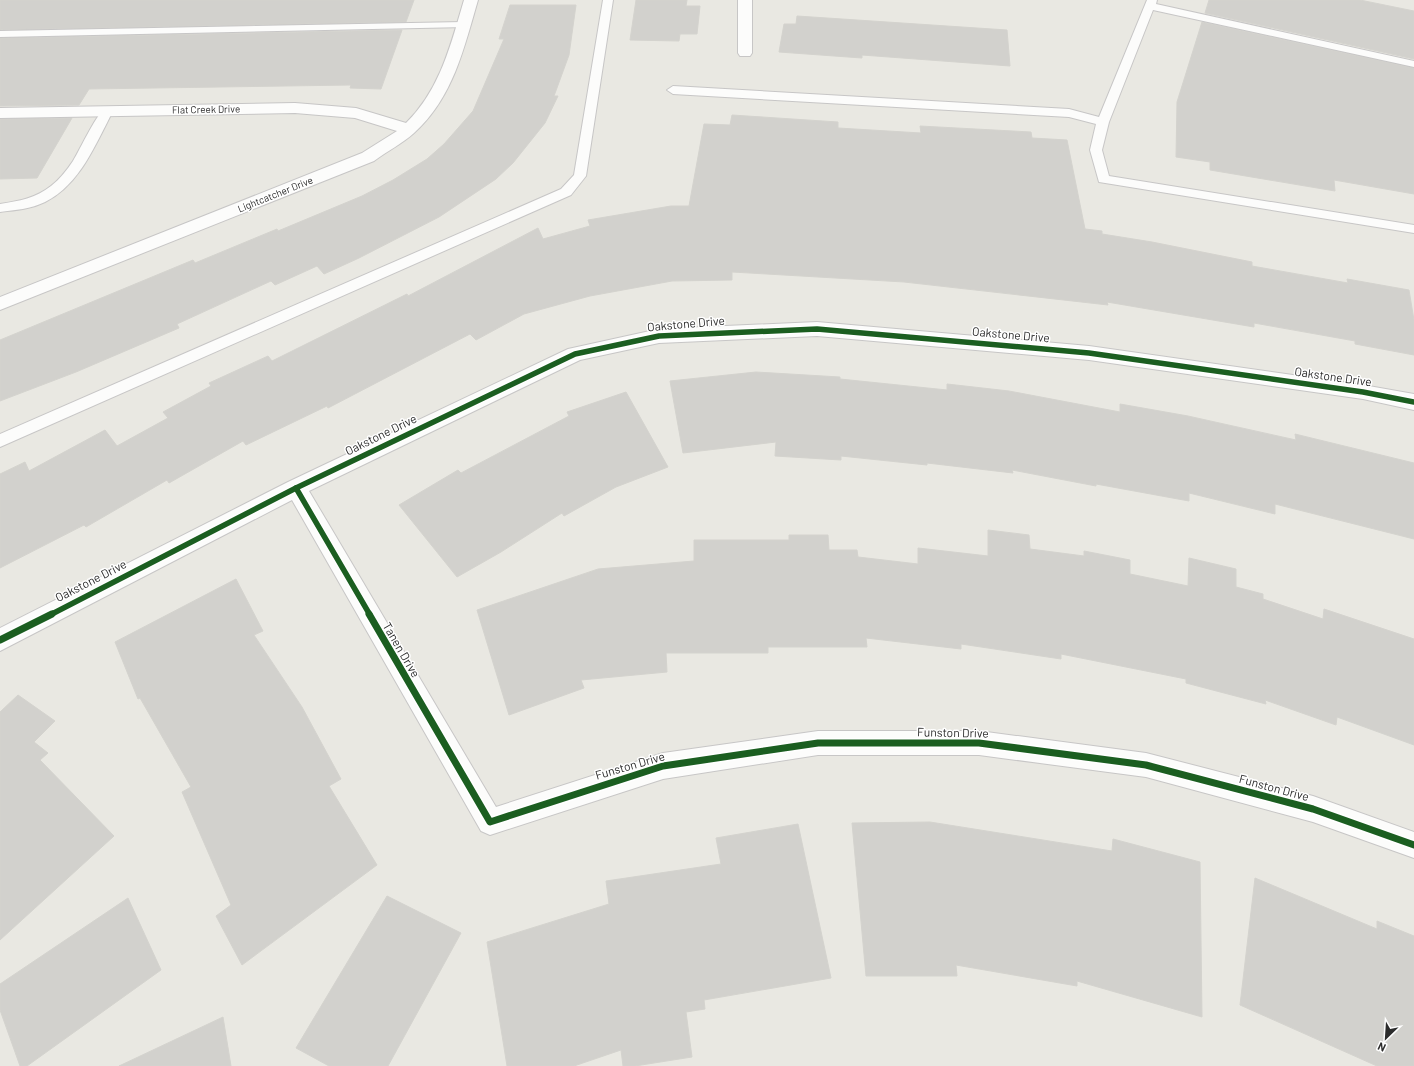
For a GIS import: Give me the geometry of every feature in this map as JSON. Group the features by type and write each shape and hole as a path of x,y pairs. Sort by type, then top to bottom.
{"street":[{"name":"Lightcatcher Drive","path":"0,304 368,157 409,129 431,105 448,75 471,0"},
{"path":"745,0 745,54"},
{"name":"Flat Creek Drive","path":"0,113 295,108 356,113 409,129"},
{"name":"Oakstone Drive","path":"0,640 296,488 575,354 659,336 741,331 825,330 1089,353 1363,392 1414,402"},
{"name":"Tanen Drive","path":"296,488 490,822"},
{"name":"Funston Drive","path":"490,822 663,766 818,743 978,743 1146,765 1313,809 1414,845"}],"lane":[{"path":"0,441 517,215 566,192 580,176 608,0"},
{"path":"1414,64 1151,3 1103,122 1096,150 1104,179 1414,229"},
{"path":"0,34 463,25"},
{"path":"673,90 1069,113 1103,122"},
{"path":"0,208 34,203 55,191 77,167 107,111"}],"building":[{"path":"0,0 414,0 406,22 0,30"},
{"path":"636,0 687,0 686,6 700,6 697,34 680,34 679,41 630,40"},
{"path":"1209,0 1360,0 1414,11 1414,59 1205,13"},
{"path":"510,5 576,5 569,55 554,96 558,96 545,123 513,163 496,179 439,217 359,258 324,274 317,266 275,285 271,281 177,324 179,328 76,372 0,401 0,340 193,260 195,263 277,229 278,231 362,196 393,180 427,159 444,144 473,111 504,39 499,39"},
{"path":"797,16 1007,30 1010,66 862,55 862,58 779,52 784,24 796,24"},
{"path":"1202,22 1414,68 1414,194 1334,180 1335,191 1210,170 1210,162 1176,157 1177,102"},
{"path":"402,30 381,89 350,88 351,85 89,89 79,105 0,106 0,38"},
{"path":"732,115 838,122 838,128 921,133 920,126 1031,132 1032,138 1067,140 1085,229 1102,231 1102,234 1152,242 1252,262 1252,266 1348,283 1347,279 1409,290 1414,320 1414,355 1355,344 1355,341 1254,323 1254,327 1107,302 1108,305 904,282 732,272 732,280 672,281 590,296 524,314 476,340 470,334 328,408 327,406 246,445 243,441 169,483 167,480 86,527 84,525 0,568 0,474 25,462 29,471 105,430 117,446 168,418 163,412 211,386 209,383 268,356 272,361 407,294 408,296 538,228 543,239 590,226 588,220 671,206 689,206 704,124 730,125"},
{"path":"72,118 37,178 0,179 0,119"},
{"path":"756,372 840,377 840,379 947,390 947,384 1009,391 1120,412 1120,404 1188,416 1296,440 1295,434 1414,463 1414,539 1275,504 1275,514 1189,493 1189,501 1096,484 1096,486 1012,470 1013,473 927,463 927,465 841,456 841,460 775,456 776,442 683,453 670,381"},
{"path":"626,392 668,467 616,487 564,516 562,513 501,552 457,577 399,505 458,470 461,473 569,416 567,412"},
{"path":"988,530 1029,535 1030,549 1084,556 1084,551 1130,560 1130,574 1188,586 1189,558 1236,569 1236,587 1263,594 1263,599 1323,619 1324,609 1414,639 1414,745 1337,717 1336,725 1265,700 1266,704 1186,683 1186,679 1061,654 1061,659 961,644 961,649 866,638 867,647 768,647 768,653 666,653 667,672 581,680 584,688 509,715 477,610 598,569 694,561 694,540 789,540 789,535 828,535 829,550 857,550 858,557 918,564 918,548 988,556"},
{"path":"236,579 263,631 254,635 302,707 341,779 329,786 377,865 242,965 216,916 231,905 182,792 191,787 140,698 138,699 115,642"},
{"path":"18,695 55,721 34,742 48,753 40,760 114,836 0,940 0,712"},
{"path":"930,822 1112,851 1113,839 1200,862 1202,1017 1077,981 1077,986 956,965 957,976 866,976 852,823"},
{"path":"798,824 831,978 704,1000 705,1009 686,1012 692,1057 635,1066 623,1066 621,1050 574,1066 507,1066 487,942 609,904 606,881 721,864 716,838"},
{"path":"1255,878 1377,929 1377,921 1414,936 1414,1066 1377,1066 1240,1005"},
{"path":"387,896 461,933 388,1066 329,1066 296,1048"},
{"path":"128,898 161,970 27,1066 20,1066 0,1010 0,984"},
{"path":"223,1017 231,1066 119,1066"}],"cycle path":[{"path":"0,640 296,488 575,354 659,336 741,331 817,329 1089,353 1363,392 1414,402"},
{"path":"296,488 490,822 663,766 818,743 979,743 1146,765 1313,809 1414,845"}]}
